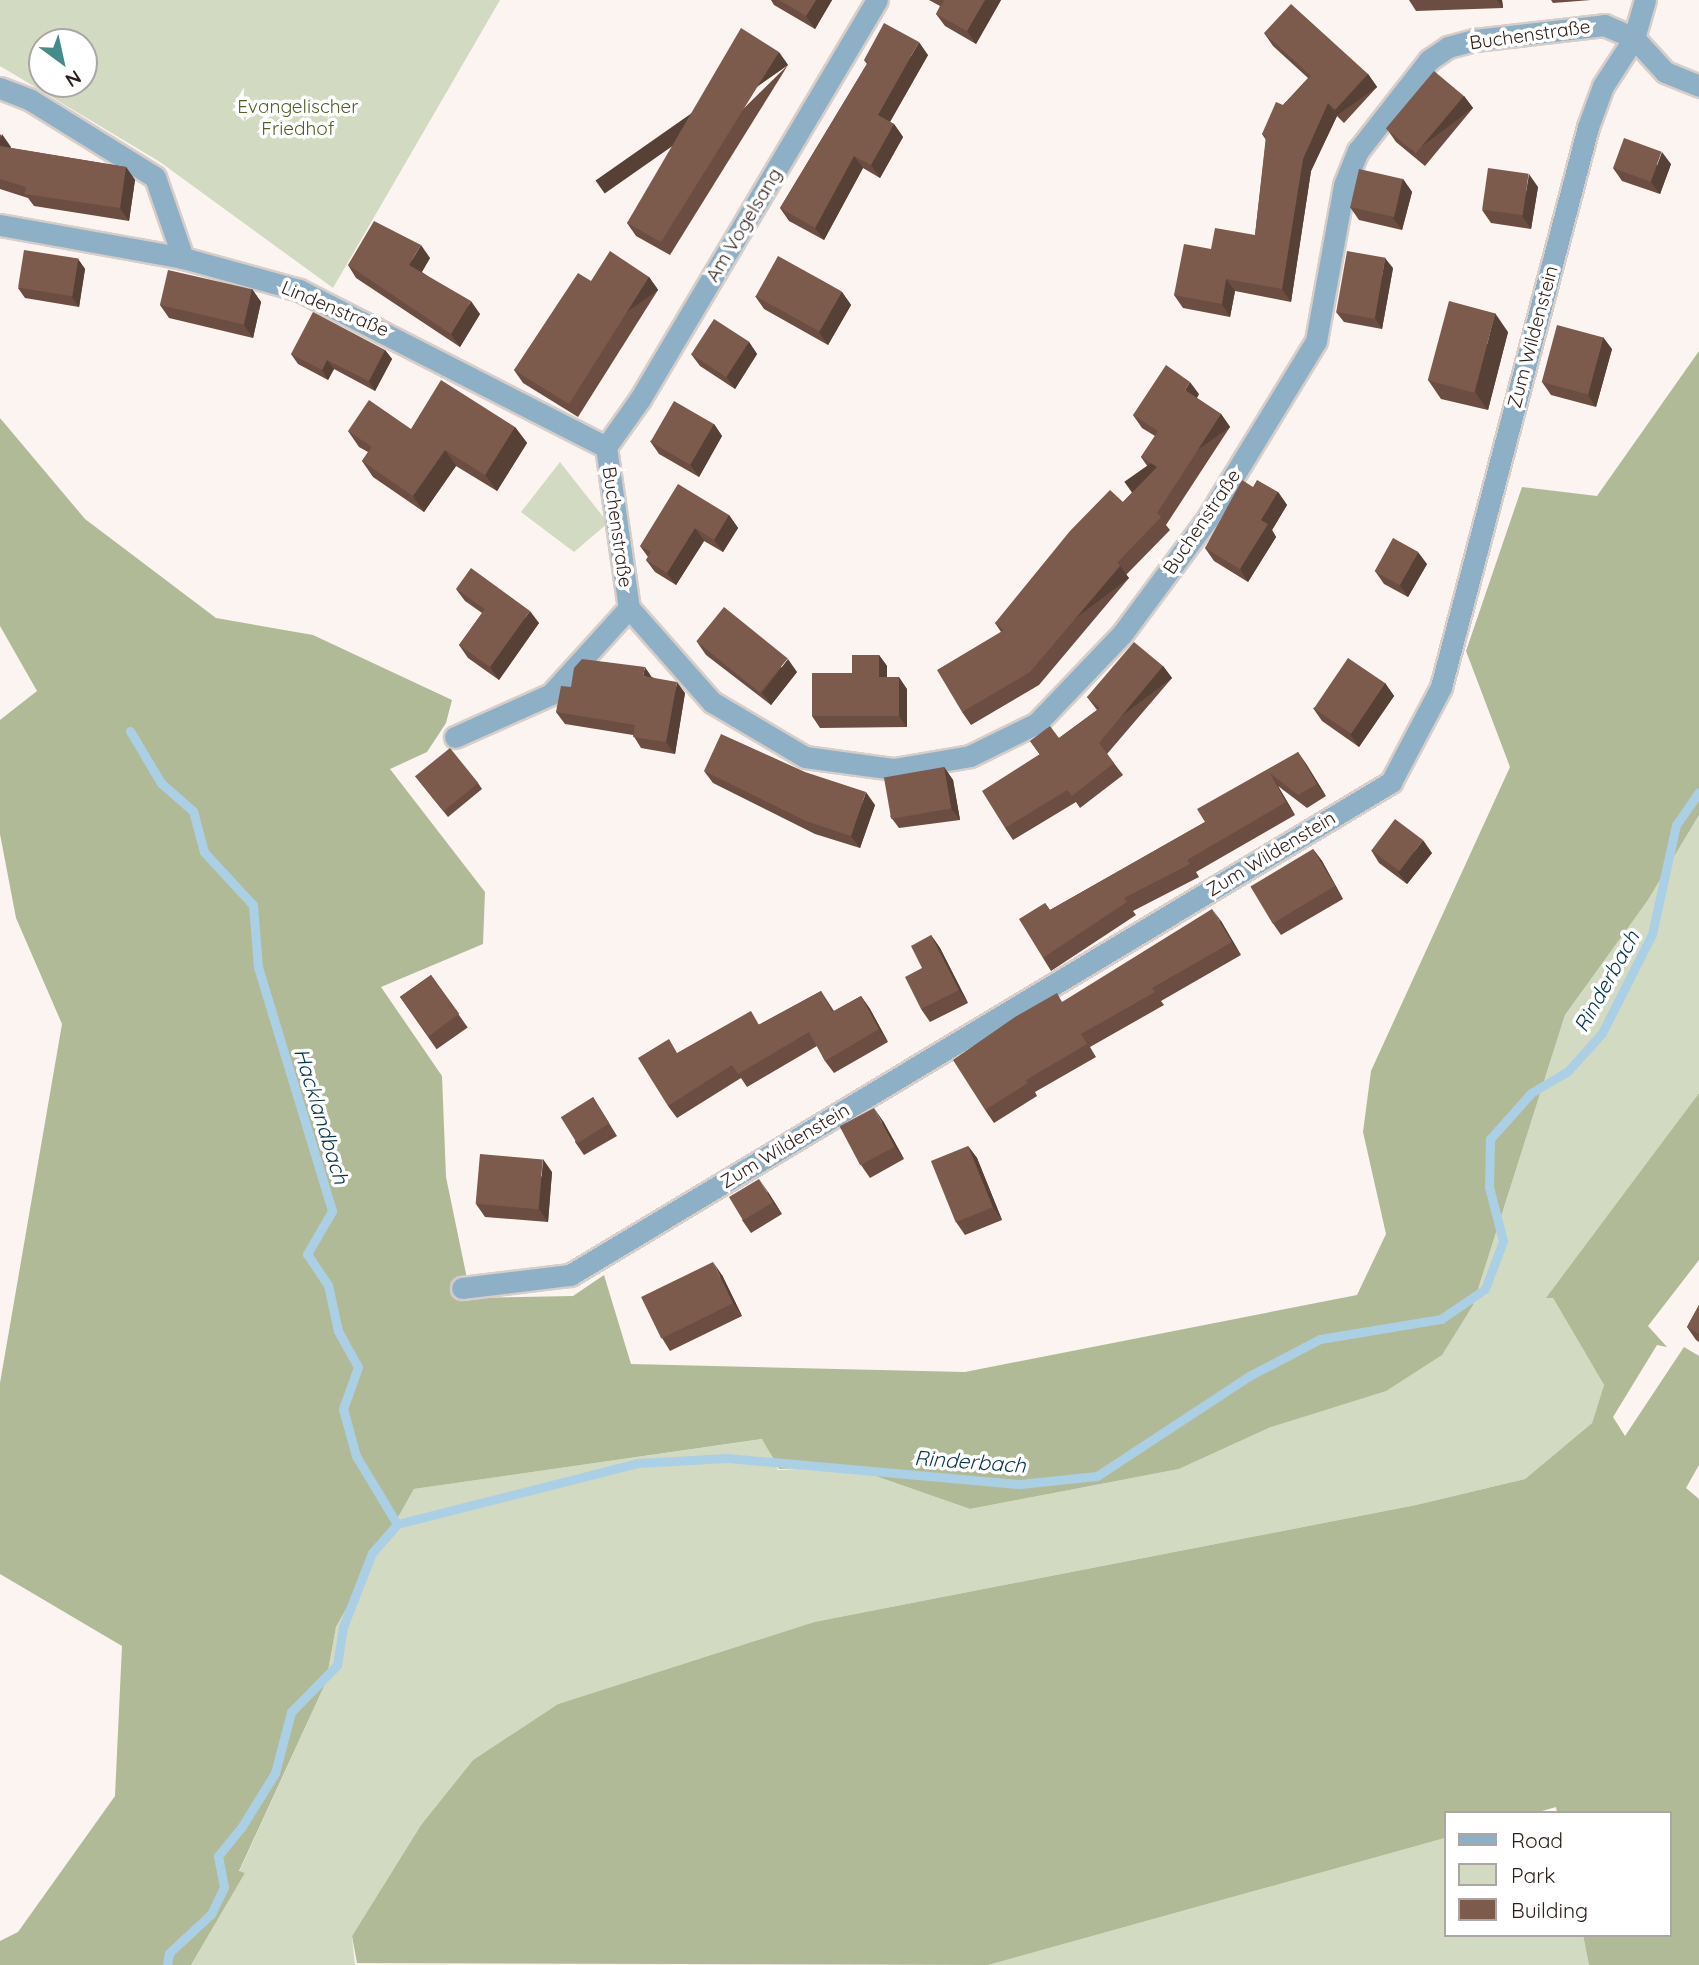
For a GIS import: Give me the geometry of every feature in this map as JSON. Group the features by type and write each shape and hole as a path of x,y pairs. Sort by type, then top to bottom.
{"street":[{"name":"Am Vogelsang","path":"606,447 640,399 877,0"},
{"name":"Zum Wildenstein","path":"462,1288 569,1275 1391,782 1441,687 1588,127 1603,86 1633,38 1645,0"},
{"name":"Buchenstraße","path":"606,447 629,608 712,702 805,757 894,769 970,756 1037,723 1122,634 1208,518 1315,341 1344,185 1358,151 1429,60 1448,47 1475,40 1604,25 1633,38"},
{"path":"1633,38 1665,72 1699,86"},
{"path":"0,88 29,99 155,177 183,258"},
{"name":"Lindenstraße","path":"0,225 183,258 299,290 606,447"},
{"name":"Buchenstraße","path":"455,737 551,694 629,608"}],"green space":[{"name":"Evangelischer Friedhof","path":"0,0 500,0 333,288 160,162 53,98 98,98 98,28 28,28 28,83 0,66"},
{"path":"1699,351 1699,815 1648,900 1565,1015 1473,1305 1442,1355 1386,1391 1271,1427 1179,1469 970,1509 847,1466 779,1469 762,1439 414,1489 336,1627 326,1682 239,1871 245,1873 191,1965 0,1965 0,1941 18,1932 115,1796 122,1646 0,1574 0,1383 62,1024 16,918 0,834 0,720 37,691 0,626 0,418 85,519 216,618 313,635 452,700 446,723 427,752 390,769 485,892 483,944 381,987 442,1076 446,1177 471,1298 573,1296 604,1275 631,1364 965,1372 1357,1295 1386,1234 1363,1132 1371,1071 1510,767 1466,651 1522,487 1597,496"},
{"path":"560,462 608,523 574,552 521,512"},
{"path":"1699,815 1699,1093 1547,1298 1553,1298 1604,1385 1592,1423 1525,1479 1416,1505 814,1622 558,1704 473,1760 421,1825 352,1936 355,1965 191,1965 245,1873 239,1872 326,1682 336,1627 414,1489 763,1439 778,1470 847,1466 970,1509 1179,1469 1271,1427 1473,1305 1565,1015 1648,900"},
{"path":"1699,1093 1699,1260 1648,1326 1667,1347 1657,1345 1613,1417 1625,1436 1684,1347 1699,1356 1699,1465 1686,1488 1699,1499 1699,1965 1589,1965 1583,1937 1671,1937 1671,1811 1557,1811 1556,1807 1542,1811 1444,1811 1444,1838 988,1965 357,1963 352,1936 421,1825 473,1760 558,1704 814,1622 1416,1505 1525,1479 1592,1423 1604,1385 1553,1298 1546,1298"},
{"path":"1444,1838 1444,1937 1583,1937 1589,1965 988,1965"}],"building":[{"path":"779,0 816,0 806,16"},
{"path":"942,0 985,0 967,31 936,14 944,1"},
{"path":"1291,4 1368,74 1335,110 1328,103 1303,159 1282,289 1226,279 1222,304 1174,295 1184,244 1211,249 1215,228 1255,235 1266,136 1262,134 1276,102 1283,105 1311,76 1264,33"},
{"path":"884,23 919,42 878,115 894,124 871,165 854,156 815,228 780,208 868,62 864,60"},
{"path":"741,28 779,52 661,242 627,223"},
{"path":"1434,71 1464,96 1416,154 1386,128"},
{"path":"1624,138 1662,152 1651,182 1613,168"},
{"path":"0,146 126,167 120,208 25,194 26,187 0,179"},
{"path":"1488,168 1529,174 1523,215 1482,210"},
{"path":"1359,169 1403,179 1394,217 1350,207"},
{"path":"374,221 421,245 409,265 471,301 451,334 348,265"},
{"path":"24,250 78,259 72,296 18,288"},
{"path":"610,251 649,277 569,404 514,370 578,273 591,281"},
{"path":"1347,251 1385,258 1375,319 1336,312"},
{"path":"778,256 842,291 820,332 756,296"},
{"path":"168,270 252,289 244,324 160,305"},
{"path":"1449,301 1495,313 1474,393 1428,380"},
{"path":"313,312 385,350 369,381 327,360 322,370 291,354"},
{"path":"714,319 749,342 726,377 691,354"},
{"path":"1557,325 1603,337 1588,394 1542,382"},
{"path":"1166,365 1190,382 1185,390 1221,414 1157,513 1161,517 1117,563 1120,566 1030,672 962,712 937,670 1004,630 995,623 1070,531 1110,490 1123,502 1157,467 1141,457 1158,431 1133,415"},
{"path":"441,380 515,427 485,475 445,450 413,496 362,461 372,447 348,431 369,400 411,429"},
{"path":"674,401 714,424 690,465 650,442"},
{"path":"1242,480 1253,487 1257,480 1278,492 1261,520 1268,524 1240,569 1205,548"},
{"path":"678,484 729,515 714,540 695,528 667,573 646,560 651,552 640,546"},
{"path":"1393,538 1418,552 1400,585 1375,571"},
{"path":"471,568 530,611 490,667 459,645 485,609 456,589"},
{"path":"724,607 788,659 760,693 696,641"},
{"path":"1134,642 1163,666 1099,743 1114,763 1072,796 1067,790 1005,828 982,791 1040,754 1030,741 1050,726 1059,738 1100,708 1087,697"},
{"path":"852,655 879,655 879,677 899,677 899,716 812,716 812,673 852,673"},
{"path":"1348,658 1385,683 1351,734 1314,709"},
{"path":"582,659 645,667 643,676 677,682 666,742 633,737 635,725 556,712 561,686 571,687 574,668"},
{"path":"721,734 805,772 866,792 851,836 806,821 704,771"},
{"path":"450,748 478,783 443,811 415,776"},
{"path":"1298,752 1317,784 1298,795 1270,773 1286,802 1187,860 1190,864 1124,898 1127,902 1043,958 1019,919 1045,903 1050,910 1205,822 1197,809"},
{"path":"944,767 951,808 891,819 884,778"},
{"path":"1395,819 1423,840 1399,871 1372,850"},
{"path":"1313,849 1335,886 1273,923 1250,887"},
{"path":"1212,909 1232,942 1152,988 1155,992 1081,1034 1087,1044 1026,1080 1028,1083 985,1110 953,1060 1015,1017 1057,993 1062,1002"},
{"path":"931,935 959,990 921,1009 905,977 922,968 911,946"},
{"path":"431,975 459,1014 428,1036 400,997"},
{"path":"821,991 832,1012 861,996 879,1029 825,1061 809,1032 738,1074 732,1065 668,1106 638,1058 669,1039 677,1053 751,1011 759,1025"},
{"path":"593,1097 609,1123 577,1143 561,1117"},
{"path":"874,1108 895,1147 860,1165 840,1126"},
{"path":"968,1146 993,1207 956,1222 931,1161"},
{"path":"480,1154 543,1159 538,1209 476,1204"},
{"path":"759,1179 773,1202 743,1220 729,1197"},
{"path":"713,1262 733,1303 661,1338 641,1297"},
{"path":"1699,1305 1699,1334 1687,1327"}],"waterway":[{"name":"Hacklandbach","path":"130,731 161,783 193,811 204,852 253,905 258,967 332,1211 307,1254 328,1285 338,1331 358,1367 343,1409 356,1456 397,1524"},
{"name":"Rinderbach","path":"167,1965 169,1953 211,1914 224,1887 218,1856 241,1828 275,1773 291,1712 337,1665 343,1627 372,1553 397,1524 638,1463 727,1458 1020,1484 1097,1476 1249,1376 1320,1339 1441,1319 1485,1289 1503,1241 1489,1187 1490,1139 1531,1093 1568,1071 1602,1033 1652,934 1676,825 1699,792"}]}
